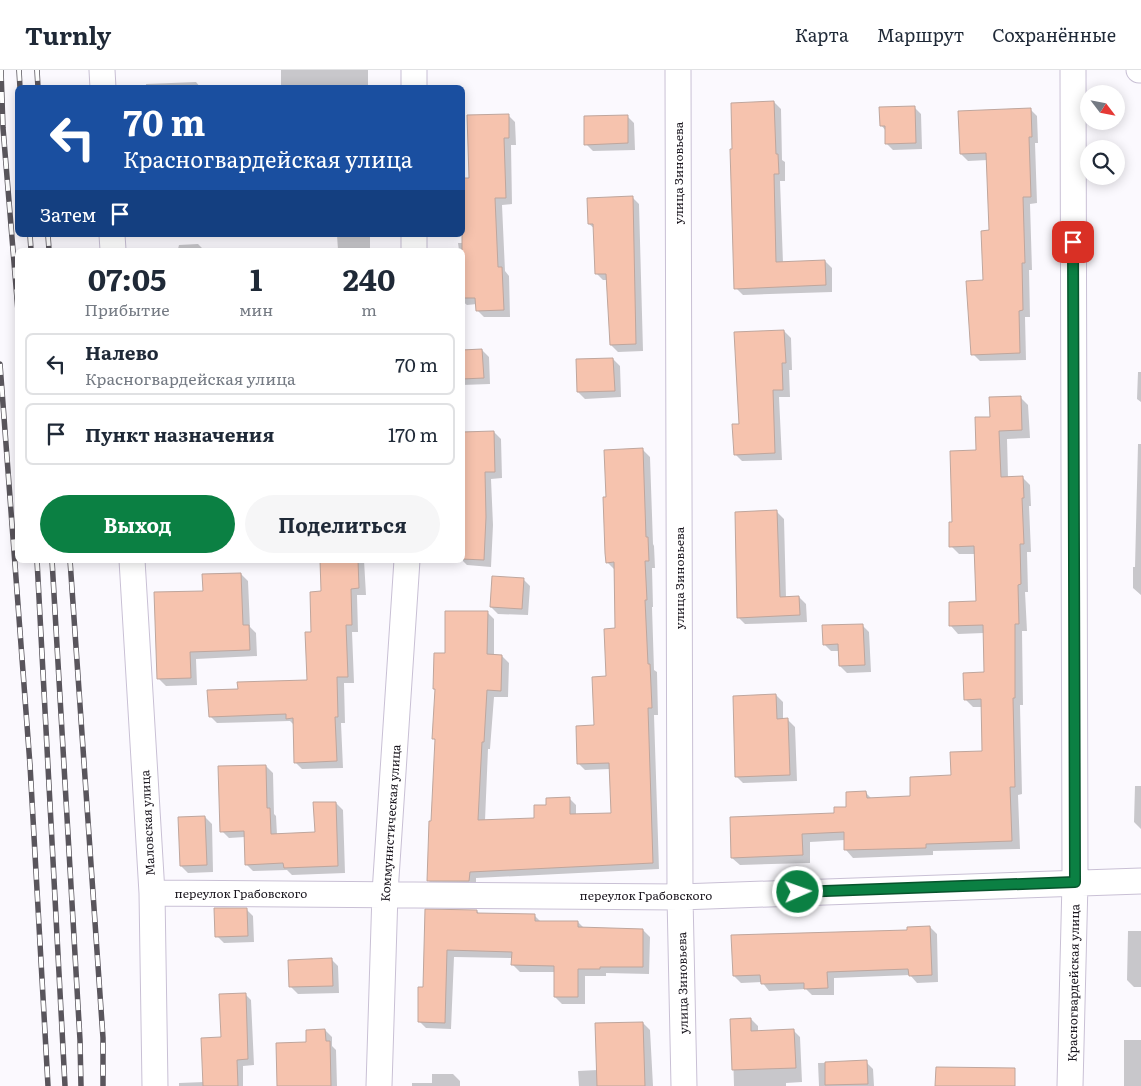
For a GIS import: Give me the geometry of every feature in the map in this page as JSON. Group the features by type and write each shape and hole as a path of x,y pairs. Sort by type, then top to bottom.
{"street":[{"path":"102,70 103,85"},
{"path":"414,70 414,85"},
{"name":"улица Зиновьева","path":"678,70 680,897 684,1086"},
{"name":"Красногвардейская улица","path":"1070,1086 1075,882 1073,70"},
{"name":"Маловская улица","path":"132,563 152,893 155,1086"},
{"name":"Коммунистическая улица","path":"379,1086 385,893 407,563"},
{"name":"переулок Грабовского","path":"152,893 385,893 680,897 1141,880"}],"building":[{"path":"774,101 776,154 778,154 779,174 774,174 776,262 825,260 826,285 734,289 730,149 732,149 731,103"},
{"path":"915,106 916,143 885,144 885,126 880,126 879,107"},
{"path":"1031,108 1032,137 1029,137 1031,197 1023,197 1025,263 1022,263 1023,310 1019,311 1020,353 971,355 966,281 983,280 981,231 989,230 986,153 960,154 958,111"},
{"path":"509,114 509,138 504,138 506,198 495,198 498,267 502,267 504,310 476,311 475,298 465,298 465,248 462,248 462,237 465,237 465,178 469,178 467,115"},
{"path":"628,115 628,143 584,145 584,116"},
{"path":"633,196 636,344 610,345 606,274 595,274 593,224 588,224 587,198"},
{"path":"784,330 786,363 782,363 783,390 773,390 775,453 734,455 732,424 739,424 734,332"},
{"path":"482,349 484,378 465,379 465,350"},
{"path":"613,358 615,391 577,392 576,359"},
{"path":"1021,396 1022,430 999,431 1001,477 1023,476 1024,498 1022,498 1024,544 1020,544 1021,584 1018,585 1019,624 1015,624 1015,698 1013,698 1015,787 1010,787 1012,841 926,844 926,848 844,850 844,832 802,834 803,855 731,858 730,817 834,813 834,807 846,807 846,792 866,791 867,798 910,796 910,777 951,775 950,752 982,751 981,699 964,700 963,673 984,672 983,625 949,626 949,602 976,601 974,546 949,547 949,522 952,522 950,451 976,450 975,417 990,417 989,397"},
{"path":"494,431 495,472 485,472 486,517 484,560 465,559 465,432"},
{"path":"643,448 646,537 648,537 649,561 645,561 647,600 645,600 652,708 648,708 653,863 470,872 469,881 427,881 435,739 432,739 435,689 433,689 434,653 445,653 445,611 488,611 487,654 502,655 501,691 487,690 478,820 534,818 534,805 546,805 546,798 570,797 570,814 611,813 609,763 577,764 576,726 594,725 592,677 606,676 604,629 615,628 614,562 606,563 605,553 603,497 606,497 604,450"},
{"path":"777,510 780,597 799,596 800,615 737,618 735,512"},
{"path":"320,563 358,563 359,588 351,589 352,625 346,625 348,677 337,677 338,717 335,717 337,761 294,763 293,718 286,719 286,714 209,717 207,690 238,689 237,682 307,680 305,632 311,632 310,592 321,591"},
{"path":"241,573 243,625 249,625 250,650 190,652 191,678 157,679 154,592 203,591 202,574"},
{"path":"492,576 524,578 522,609 490,607"},
{"path":"863,624 865,665 839,666 838,644 823,645 822,625"},
{"path":"776,694 777,719 788,718 790,775 735,777 733,696"},
{"path":"266,765 267,808 270,808 271,834 315,832 313,802 336,802 338,866 284,868 283,863 245,865 244,831 220,832 218,766"},
{"path":"205,816 207,865 180,866 178,817"},
{"path":"214,908 247,908 248,936 215,937"},
{"path":"425,909 477,910 477,913 535,914 535,921 578,921 578,927 643,929 643,967 578,969 578,997 554,997 554,966 511,965 512,952 447,950 445,1023 418,1022 418,987 423,987"},
{"path":"930,926 932,975 909,976 908,969 827,972 828,988 804,989 804,983 761,984 760,975 733,976 731,935 907,930 907,927"},
{"path":"332,958 333,986 289,987 288,960"},
{"path":"246,993 248,1059 237,1060 238,1086 203,1086 201,1038 221,1037 219,994"},
{"path":"751,1018 751,1031 794,1029 796,1068 732,1070 730,1019"},
{"path":"643,1022 645,1086 597,1086 595,1023"},
{"path":"325,1029 326,1041 330,1041 331,1086 277,1086 276,1043 306,1042 306,1030"},
{"path":"867,1060 868,1084 825,1085 825,1062"},
{"path":"936,1067 1015,1068 1015,1086 935,1086"}],"railway":[{"path":"1,70 3,128 15,274"},
{"path":"19,70 20,85"},
{"path":"37,70 38,85"},
{"path":"30,237 31,248"},
{"path":"48,237 49,248"},
{"path":"0,364 30,765 48,1086"},
{"path":"37,563 65,1086"},
{"path":"52,563 80,1040 81,1086"},
{"path":"70,563 103,1038 103,1086"}],"route":[{"path":"798,892 1075,882 1073,242"}]}
